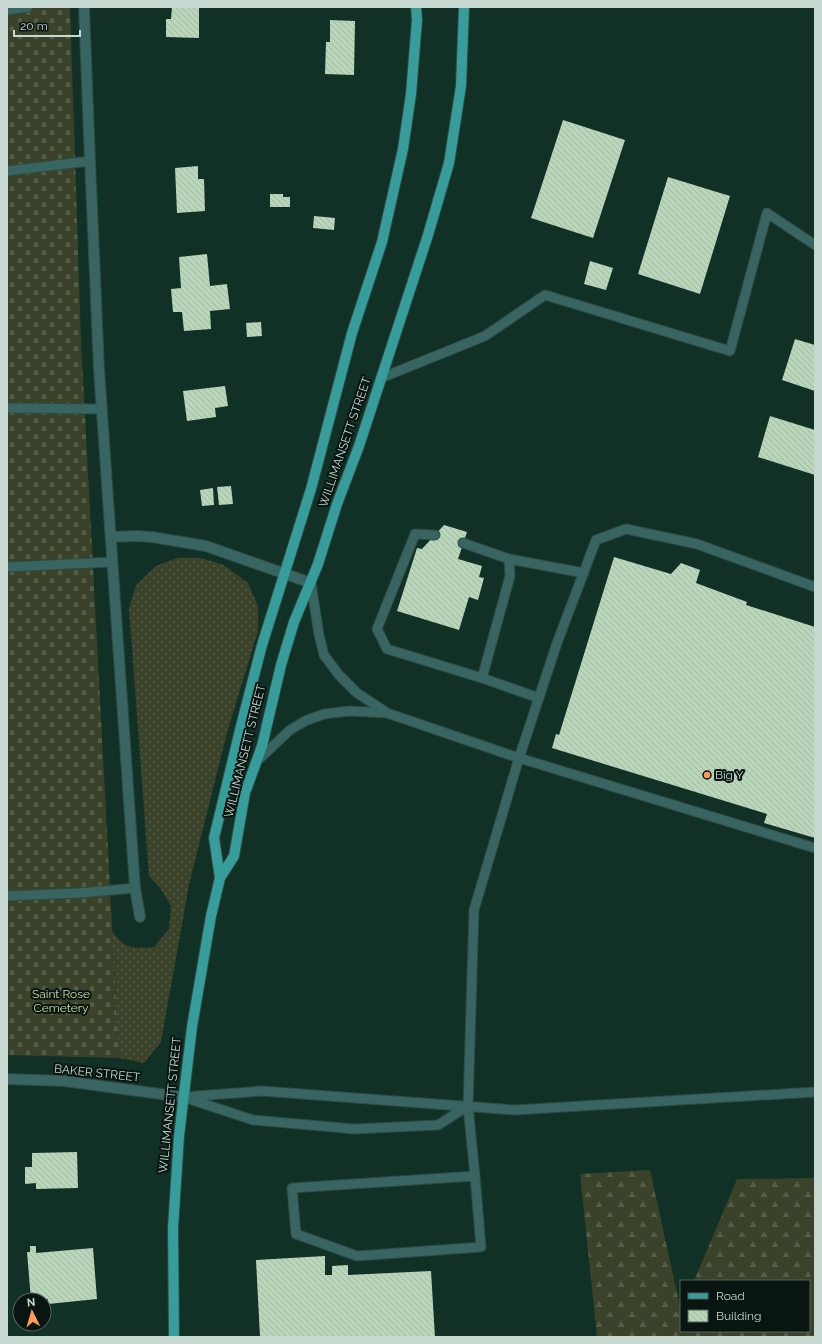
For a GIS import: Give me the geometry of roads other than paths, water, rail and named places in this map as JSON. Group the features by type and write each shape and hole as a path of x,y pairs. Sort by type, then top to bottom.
{"main road":[{"name":"WILLIMANSETT STREET","path":"174,1337 174,1228 176,1173 183,1096 197,992 220,878 214,838 262,645 311,489 352,333 382,242 403,150 409,108 417,20 416,7"},
{"name":"WILLIMANSETT STREET","path":"220,878 234,856 245,793 262,746 280,665 294,622 318,564 337,504 359,446 428,235 449,163 462,86 464,7"}],"street":[{"path":"84,7 99,369 135,888 140,917"},
{"path":"111,537 152,537 206,546 311,583"},
{"name":"BAKER STREET","path":"7,1079 64,1081 183,1096"}],"lane":[{"path":"7,10 28,7"},
{"path":"7,170 90,161"},
{"path":"381,378 485,336 546,295 730,351 767,213 815,245"},
{"path":"7,408 102,409"},
{"path":"475,1176 292,1188 296,1234 357,1256 481,1247 475,1176 468,1106 474,910 519,758 557,643 596,540 626,529 697,544 815,587"},
{"path":"435,535 415,534 378,630 388,649 482,678 539,698"},
{"path":"463,543 509,559 584,573"},
{"path":"482,678 510,576 509,559"},
{"path":"7,567 112,562"},
{"path":"311,583 319,635 324,655 339,675 358,693 387,713 519,758 815,848"},
{"path":"257,761 290,730 324,714 349,711 387,713"},
{"path":"7,896 80,894 135,888"},
{"path":"183,1096 262,1092 521,1109 815,1092"},
{"path":"183,1096 253,1120 354,1129 438,1125 468,1106"}],"place":[{"name":"Big Y","path":"707,775"}],"park label":[{"name":"Saint Rose Cemetery","path":"61,1001"}]}
